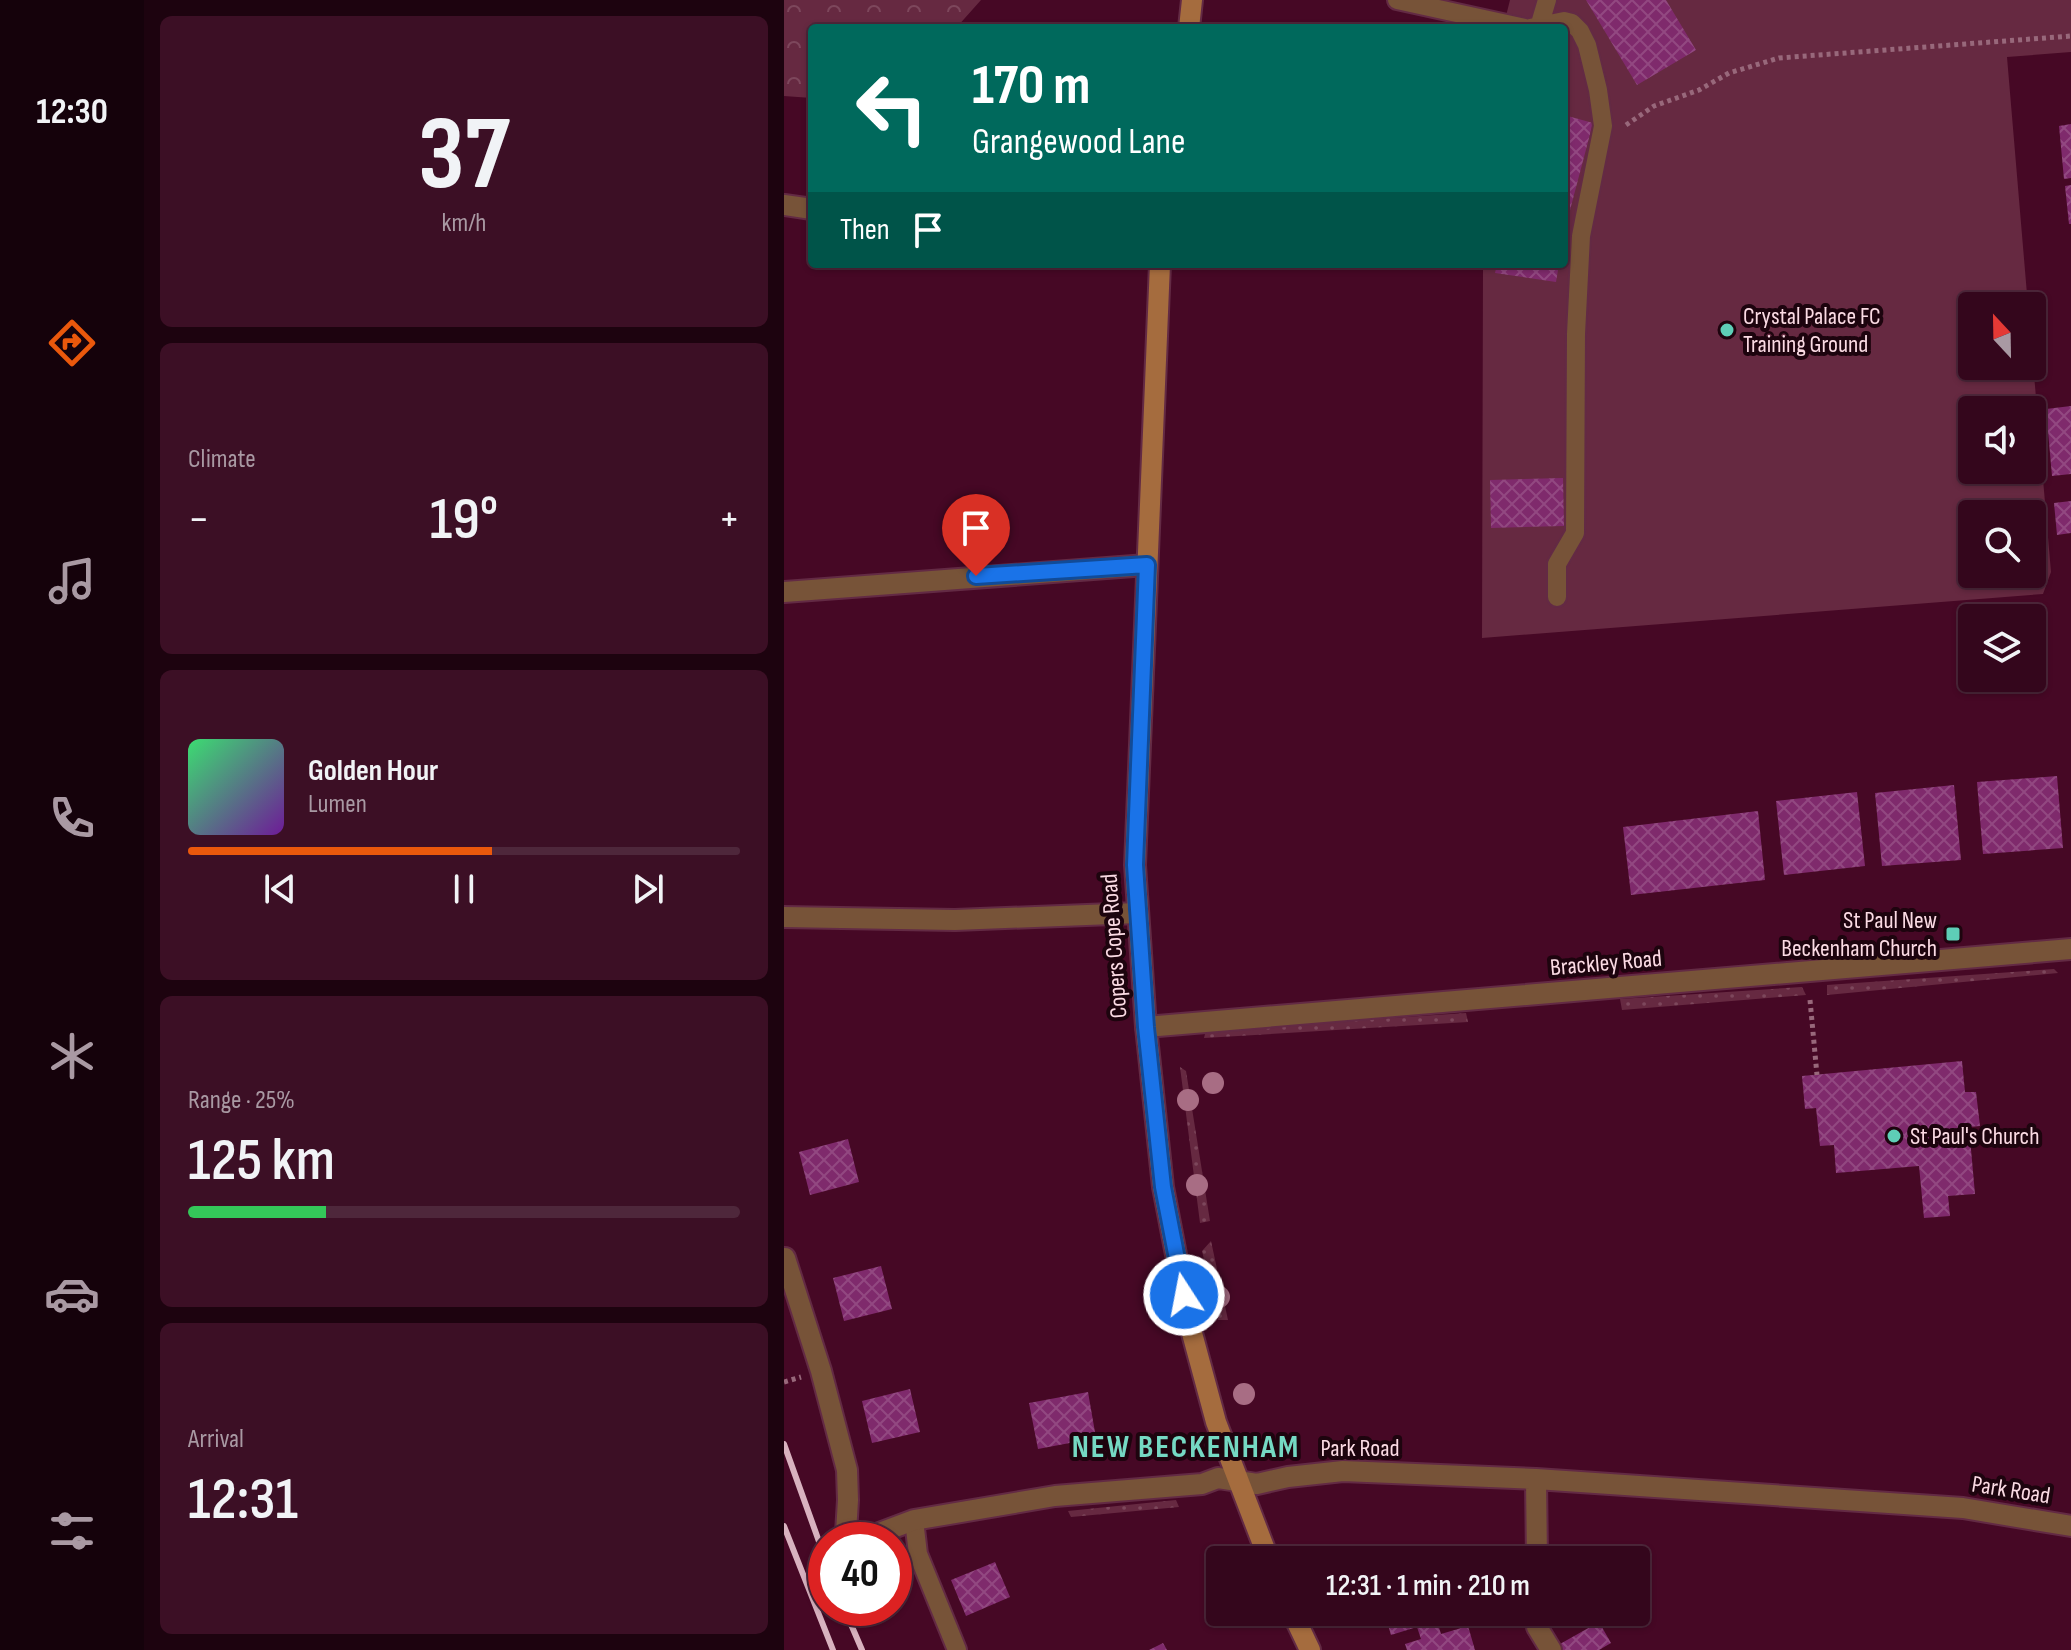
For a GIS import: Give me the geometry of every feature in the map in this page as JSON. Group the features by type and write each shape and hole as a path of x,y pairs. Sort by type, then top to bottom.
{"street":[{"path":"1189,24 1192,0"},
{"path":"784,205 808,208"},
{"name":"Copers Cope Road","path":"1160,268 1135,865 1146,1027 1163,1187 1189,1322 1216,1422 1264,1546"},
{"path":"784,592 1147,565"},
{"path":"784,917 955,920 1138,913"},
{"name":"Brackley Road","path":"1146,1027 2071,949"},
{"name":"Park Road","path":"785,1258 821,1371 847,1470 846,1533 861,1540 914,1520 1055,1496 1202,1484 1218,1478 1257,1484 1343,1471 1536,1479 1963,1508 2071,1526"},
{"path":"1536,1479 1537,1546"},
{"path":"1299,1626 1310,1650"},
{"path":"1537,1626 1551,1650"}],"lane":[{"path":"1397,0 1509,24"},
{"path":"1540,24 1547,0"},
{"path":"1549,24 1572,23 1580,31 1587,45 1598,90 1603,126 1581,236 1576,334 1575,533 1557,564 1557,597"},
{"path":"914,1520 918,1554 957,1650"}],"path":[{"path":"1599,149 1630,121 1654,106 1764,61 1794,55 2071,36"},
{"path":"1810,1000 1817,1075"}],"green space":[{"path":"784,0 981,0 960,24 808,24 808,98 784,96"},
{"name":"Crystal Palace FC Training Ground","path":"1510,0 2071,0 2071,52 2007,57 2027,292 1958,292 1958,380 2034,380 2036,396 1958,396 1958,484 2043,484 2045,500 1958,500 1958,588 2045,588 2043,594 1482,638 1483,268 1568,268 1568,24 1504,24"},
{"name":"Crystal Palace FC Training Ground","path":"2046,514 2051,572 2046,586"},
{"path":"2054,969 2058,973 1827,995 1827,985"},
{"path":"1802,987 1806,995 1622,1010 1620,999"},
{"path":"1466,1013 1468,1022 1204,1038 1206,1030"},
{"path":"1180,1067 1186,1071 1210,1221 1200,1223"},
{"path":"1211,1241 1228,1320 1218,1320 1202,1251"},
{"path":"1176,1500 1179,1507 1071,1517 1068,1511"}],"building":[{"path":"1586,0 1666,0 1696,50 1637,85"},
{"path":"1568,116 1593,123 1568,218"},
{"path":"2071,124 2071,178 2064,179 2059,126"},
{"path":"2071,185 2071,224 2069,224 2065,186"},
{"path":"1496,268 1558,268 1556,282 1495,273"},
{"path":"2071,406 2071,474 2052,476 2046,409"},
{"path":"1563,478 1564,526 1491,528 1490,480"},
{"path":"2071,501 2071,533 2057,535 2054,503"},
{"path":"2057,776 2063,848 1983,854 1977,782"},
{"path":"1954,785 1961,860 1882,866 1875,793"},
{"path":"1857,792 1865,866 1784,875 1776,801"},
{"path":"1758,811 1765,880 1631,895 1623,827"},
{"name":"St Paul's Church","path":"1962,1061 1965,1092 1976,1092 1980,1126 1969,1127 1975,1194 1948,1196 1950,1216 1924,1218 1919,1166 1836,1173 1834,1145 1820,1146 1816,1108 1805,1109 1802,1076"},
{"path":"848,1139 859,1182 810,1195 799,1152"},
{"path":"881,1266 892,1309 844,1321 833,1278"},
{"path":"910,1389 920,1432 872,1443 862,1401"},
{"path":"1088,1392 1096,1438 1038,1449 1029,1403"},
{"path":"995,1562 1010,1597 966,1616 951,1580"},
{"path":"1388,1626 1439,1626 1441,1634 1468,1626 1475,1650 1407,1650 1405,1644 1421,1639 1417,1627 1391,1635"},
{"path":"1592,1626 1601,1626 1611,1643 1599,1650 1563,1650 1560,1644"},
{"path":"1163,1643 1167,1650 1149,1650"}],"railway":[{"path":"784,1444 812,1522"},
{"path":"784,1526 833,1650"},
{"path":"852,1626 862,1650"}],"place":[{"name":"Crystal Palace FC Training Ground","path":"1727,330"},
{"name":"St Paul New Beckenham Church","path":"1953,934"},
{"name":"St Paul's Church","path":"1894,1136"}],"district":[{"name":"NEW BECKENHAM","path":"1186,1447"}],"route":[{"path":"976,576 1147,565 1135,865 1146,1027 1163,1187 1184,1295"}]}
